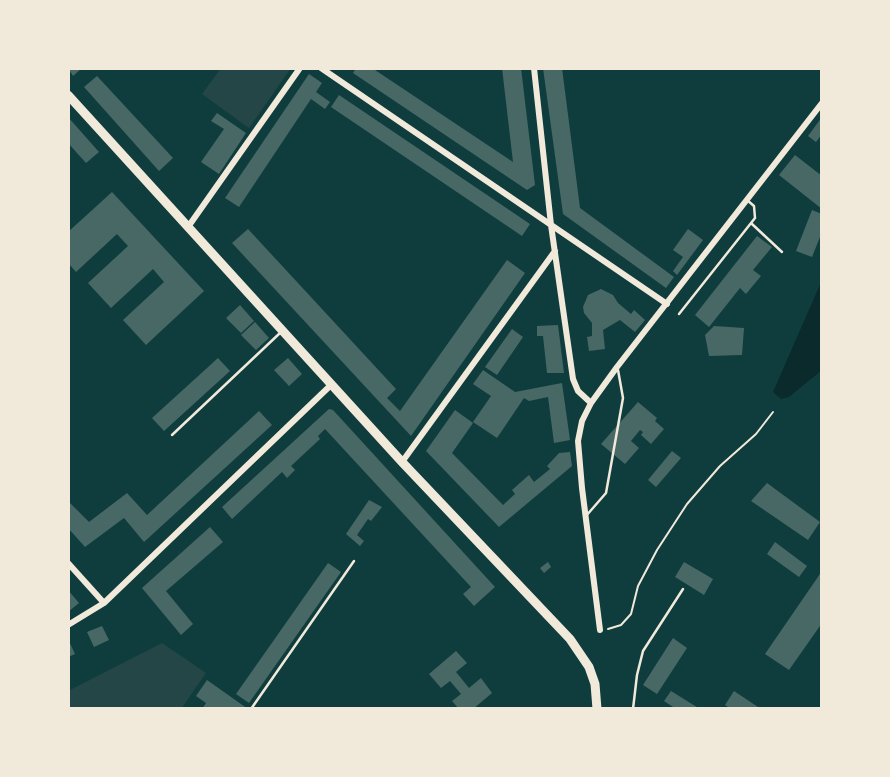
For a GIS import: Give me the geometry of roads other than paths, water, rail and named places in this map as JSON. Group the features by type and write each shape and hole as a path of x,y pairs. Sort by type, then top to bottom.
{"main road":[{"path":"68,95 402,462 570,639 589,667 596,691 597,709"}],"street":[{"path":"188,227 300,68"},
{"path":"321,68 667,304"},
{"path":"534,68 551,225 573,379 578,391 590,403"},
{"path":"600,630 578,441 582,421 590,403 617,367 822,103"},
{"path":"402,462 555,251"},
{"path":"68,625 104,603 332,384"},
{"path":"68,563 104,603"}],"lane":[{"path":"678,314 752,224 755,218 754,206 747,200"},
{"path":"752,224 782,252"},
{"path":"172,435 283,330"},
{"path":"586,516 606,493 622,397 617,367"},
{"path":"251,709 354,561"},
{"path":"633,709 643,651 683,589"}]}
